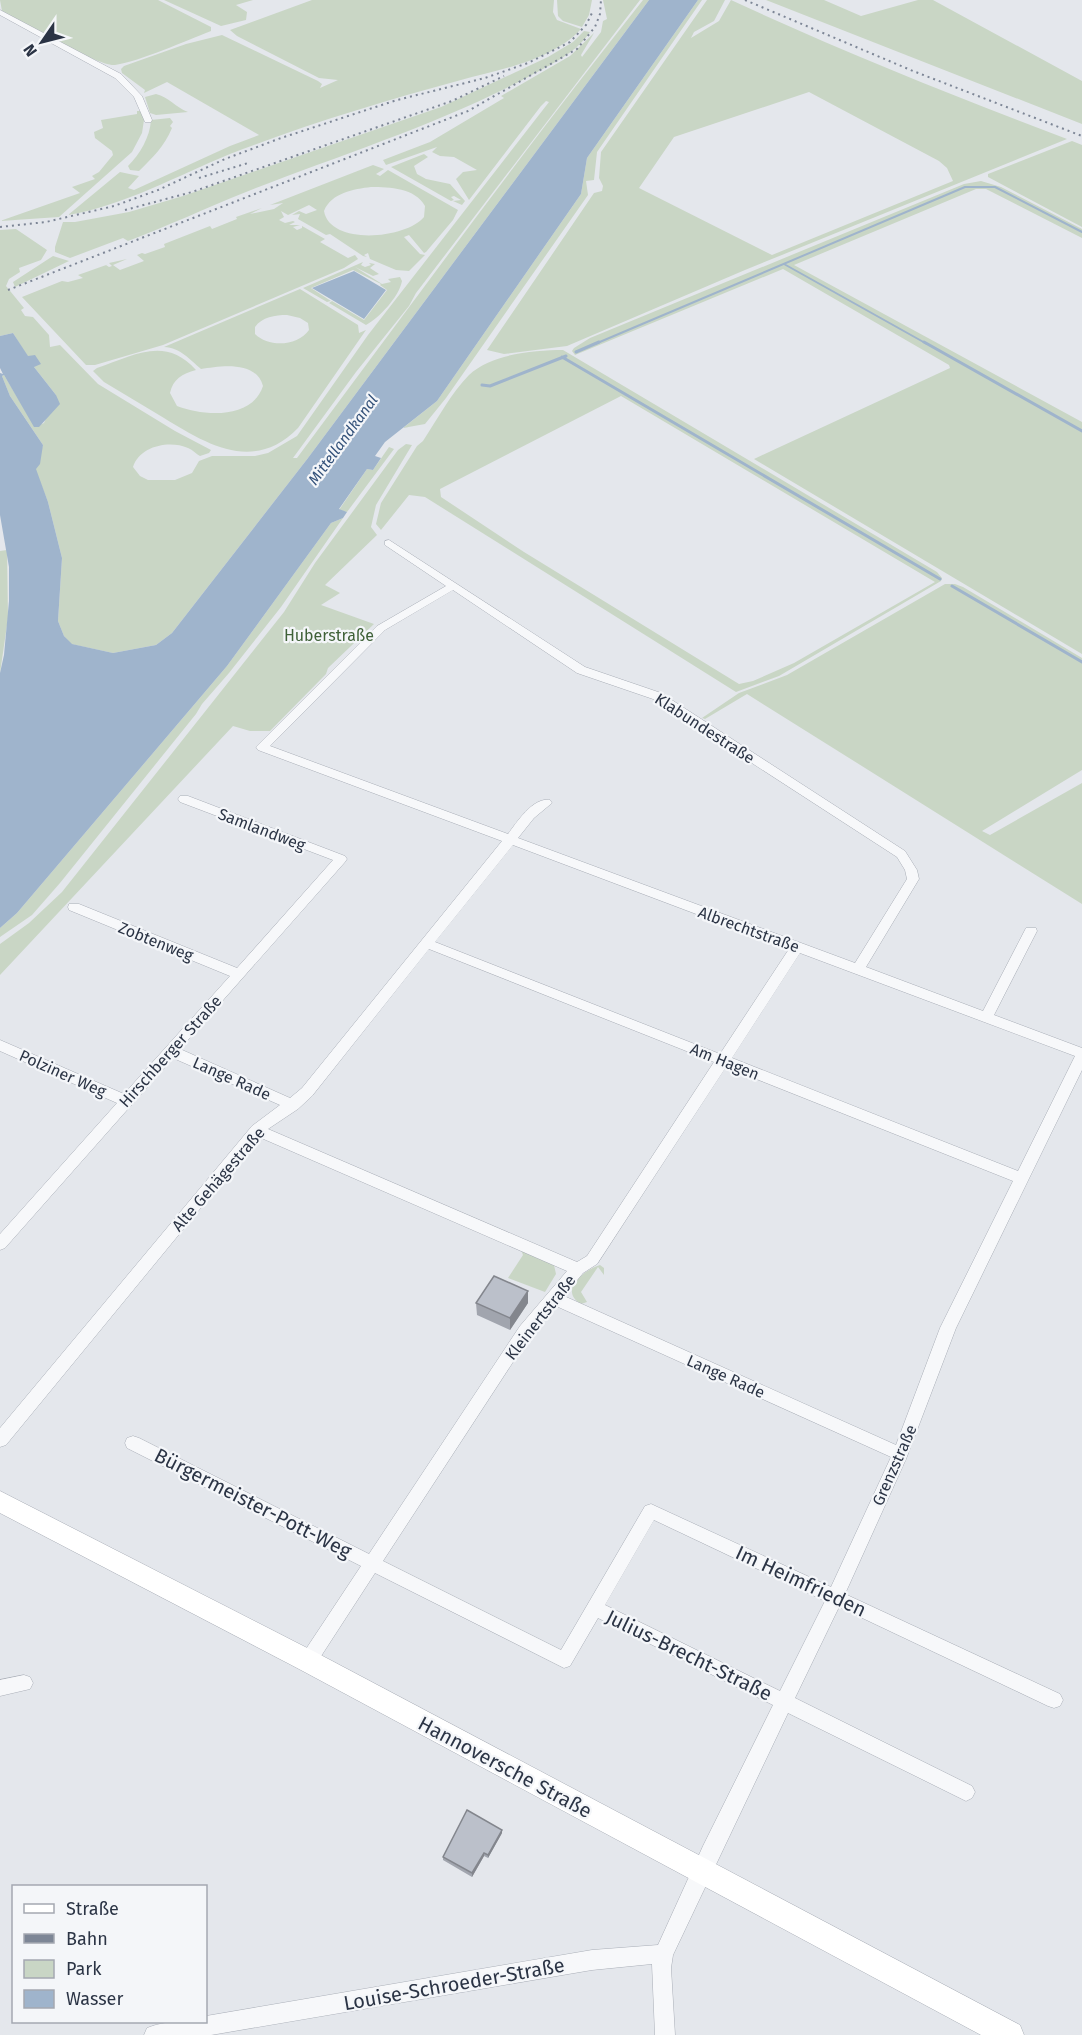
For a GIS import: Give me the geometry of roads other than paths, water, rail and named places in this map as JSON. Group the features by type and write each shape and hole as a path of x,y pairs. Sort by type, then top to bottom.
{"main road":[{"name":"Hannoversche Straße","path":"0,1501 308,1661 1010,2035"}],"street":[{"path":"0,12 118,76 138,96 148,120"},
{"name":"Klabundestraße","path":"389,543 581,670 657,696 901,854 911,870 913,879 858,969"},
{"name":"Albrechtstraße","path":"453,586 381,628 262,747 986,1017 1082,1055"},
{"name":"Samlandweg","path":"184,799 340,859"},
{"path":"512,840 530,815 546,803"},
{"name":"Alte Gehägestraße","path":"0,1440 257,1130 293,1105 307,1092 512,840"},
{"name":"Hirschberger Straße","path":"0,1242 340,859"},
{"name":"Zobtenweg","path":"74,907 239,974"},
{"path":"986,1017 1031,931"},
{"name":"Am Hagen","path":"428,944 1023,1178"},
{"name":"Kleinertstraße","path":"308,1661 525,1331 578,1269 592,1260 796,947"},
{"name":"Polziner Weg","path":"0,1045 126,1101"},
{"name":"Lange Rade","path":"171,1051 293,1105"},
{"name":"Grenzstraße","path":"701,1872 835,1597 900,1454 940,1345 1082,1055"},
{"path":"257,1130 578,1269"},
{"name":"Lange Rade","path":"553,1298 900,1454"},
{"name":"Bürgermeister-Pott-Weg","path":"133,1443 372,1562"},
{"name":"Im Heimfrieden","path":"594,1608 651,1511 1054,1700"},
{"name":"Julius-Brecht-Straße","path":"372,1562 564,1660 594,1608 966,1792"},
{"path":"0,1688 24,1683"},
{"path":"665,2035 661,1968 664,1954 701,1872"},
{"name":"Louise-Schroeder-Straße","path":"166,2034 592,1960 664,1954"}],"water":[{"name":"Mittellandkanal","path":"649,0 698,0 587,158 581,194 437,401 385,442 375,456 381,458 373,470 367,469 339,509 347,512 343,518 331,523 227,666 17,913 0,928 0,673 9,601 9,567 0,515 0,373 3,374 0,368 0,336 13,333 28,356 35,355 41,364 34,367 56,395 60,404 39,427 34,427 4,375 2,376 10,396 43,445 40,464 36,469 48,502 62,558 58,621 64,636 72,644 113,653 156,645 172,633 308,458"},
{"path":"354,271 386,290 364,319 312,288"}],"waterway":[{"path":"595,344 965,187 995,187 1082,232"},
{"path":"784,264 927,344"},
{"path":"576,352 599,342"},
{"path":"924,342 1082,431"},
{"path":"482,385 490,386 563,357"},
{"path":"563,357 940,579"},
{"path":"952,586 1082,662"}],"railway":[{"path":"8,290 468,111 577,49 595,27 600,14 601,0"},
{"path":"745,0 913,71 1082,136"},
{"path":"0,227 46,222 114,206 281,138 397,100 485,78 528,63 570,42 586,25 593,11"},
{"path":"125,210 192,192 452,101 504,76"},
{"path":"199,178 248,163"}],"park label":[{"name":"Huberstraße","path":"329,635"}]}
